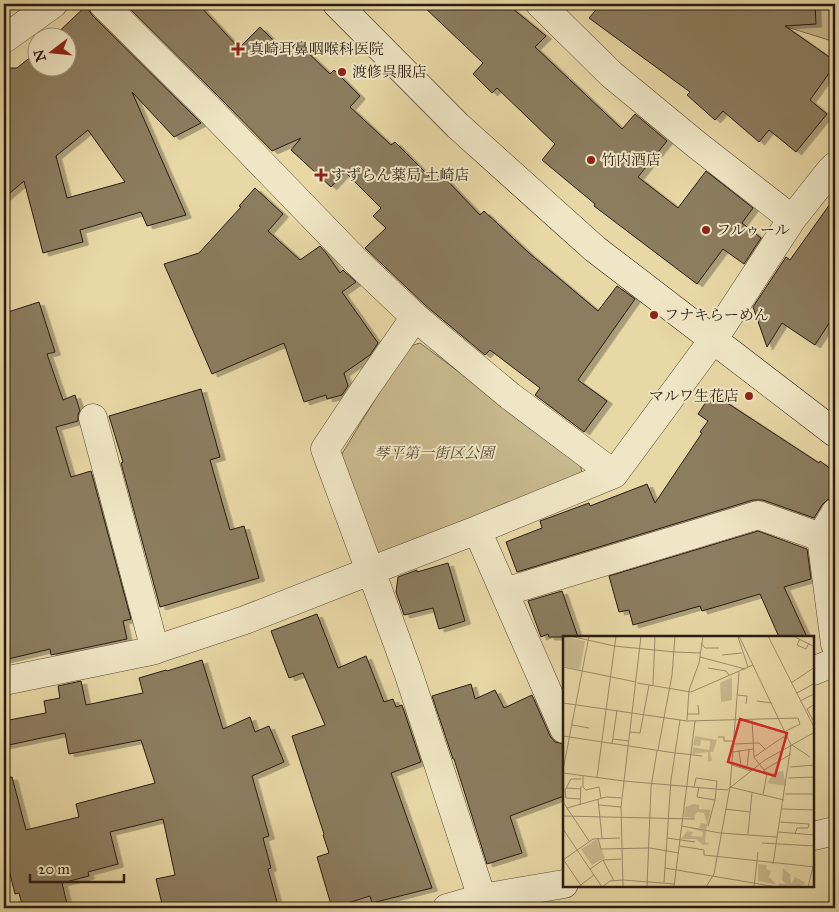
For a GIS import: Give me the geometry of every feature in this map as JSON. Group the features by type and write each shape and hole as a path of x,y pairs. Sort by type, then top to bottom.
{"street":[{"path":"4,39 53,4"},
{"path":"103,4 210,110 356,261 415,317 510,396 614,474"},
{"path":"337,4 458,126 588,243 835,434"},
{"path":"540,4 611,74 697,146 792,219"},
{"path":"4,681 155,650 245,620 477,530 614,474 713,340 792,219 835,166"},
{"path":"415,317 364,389 325,449 408,672 482,898"},
{"path":"93,418 155,650"},
{"path":"835,513 821,536 835,644"},
{"path":"504,592 758,515 821,536"},
{"path":"477,530 563,727"},
{"path":"814,671 835,662"},
{"path":"814,836 835,831"},
{"path":"446,908 482,898 563,884"}],"green space":[{"path":"770,4 835,4 835,42 787,27"},
{"name":"琴平第一街区公園","path":"420,343 579,461 582,472 576,481 378,558 340,457 407,347"}],"building":[{"path":"88,4 88,9 92,15 201,123 174,137 132,92 186,215 147,226 141,212 80,230 83,242 43,253 24,181 4,198 4,68 17,68 28,59 28,78 78,78 78,28 63,28","holes":["88,130 125,182 67,198 56,156"]},
{"path":"125,4 198,4 239,48 260,27 286,53 297,42 330,74 334,70 360,96 350,107 391,145 395,142 434,181 441,174 480,215 484,211 529,253 598,311 617,286 635,299 578,380 607,401 584,432 535,395 540,388 490,350 485,355 425,305 365,248 386,228 373,216 381,208 345,172 331,187 291,150 301,138 272,151"},
{"path":"421,4 507,4 546,36 535,47 622,129 635,114 667,141 638,177 678,208 706,171 753,208 742,223 761,238 744,264 723,249 697,284 594,206 595,204 542,160 555,144 497,88 492,93 473,74 483,63"},
{"path":"601,4 815,4 816,24 785,26 835,61 835,65 810,100 827,114 796,152 769,130 759,142 723,111 715,120 687,95 690,92 589,18"},
{"path":"255,188 283,214 268,231 300,260 320,246 340,273 343,270 356,282 342,292 378,343 370,355 344,373 348,386 342,395 327,399 326,395 304,402 284,343 212,374 164,264 199,253 241,207 239,206"},
{"path":"835,197 835,314 815,345 782,323 767,347 753,307 786,257 790,260"},
{"path":"39,302 55,352 47,354 63,400 75,395 80,411 78,421 56,427 71,477 91,471 131,619 123,621 127,639 51,655 50,649 4,660 4,331 10,329 5,313"},
{"path":"201,389 220,457 210,460 230,530 244,526 259,578 160,607 121,463 123,462 109,416"},
{"path":"712,393 835,472 835,497 827,500 822,505 814,518 763,500 753,500 517,572 506,542 542,528 540,521 589,503 590,506 647,484 655,503 702,433 700,432 708,421 698,414"},
{"path":"758,531 807,549 811,579 784,587 807,636 779,636 760,594 702,611 700,606 633,625 629,610 619,612 609,576"},
{"path":"448,563 465,621 439,629 433,608 404,615 396,592 398,577 417,570 417,572"},
{"path":"562,591 578,636 549,637 548,634 541,637 528,601"},
{"path":"317,614 338,668 366,656 384,702 393,699 396,707 402,705 421,762 391,773 432,888 372,903 370,896 332,908 317,857 329,853 292,736 325,725 303,673 289,678 271,631"},
{"path":"202,660 223,729 250,717 255,732 269,726 284,762 252,776 269,836 263,838 271,868 268,869 277,902 254,908 163,908 156,879 175,875 163,819 110,832 118,864 88,872 89,876 62,883 68,908 23,908 19,893 15,894 4,850 4,778 12,777 26,830 79,817 76,804 155,783 141,740 69,754 65,733 4,746 4,721 46,713 44,701 60,698 58,686 81,681 86,705 143,693 139,678"},
{"path":"471,684 475,699 495,690 504,708 532,695 550,736 555,742 563,744 563,796 510,816 522,853 487,864 432,696"}],"place":[{"name":"真崎耳鼻咽喉科医院","path":"238,49"},
{"name":"渡修呉服店","path":"342,72"},
{"name":"竹内酒店","path":"591,160"},
{"name":"すずらん薬局 土崎店","path":"321,175"},
{"name":"フルゥール","path":"706,230"},
{"name":"フナキらーめん","path":"654,315"},
{"name":"マルワ生花店","path":"749,396"}]}
